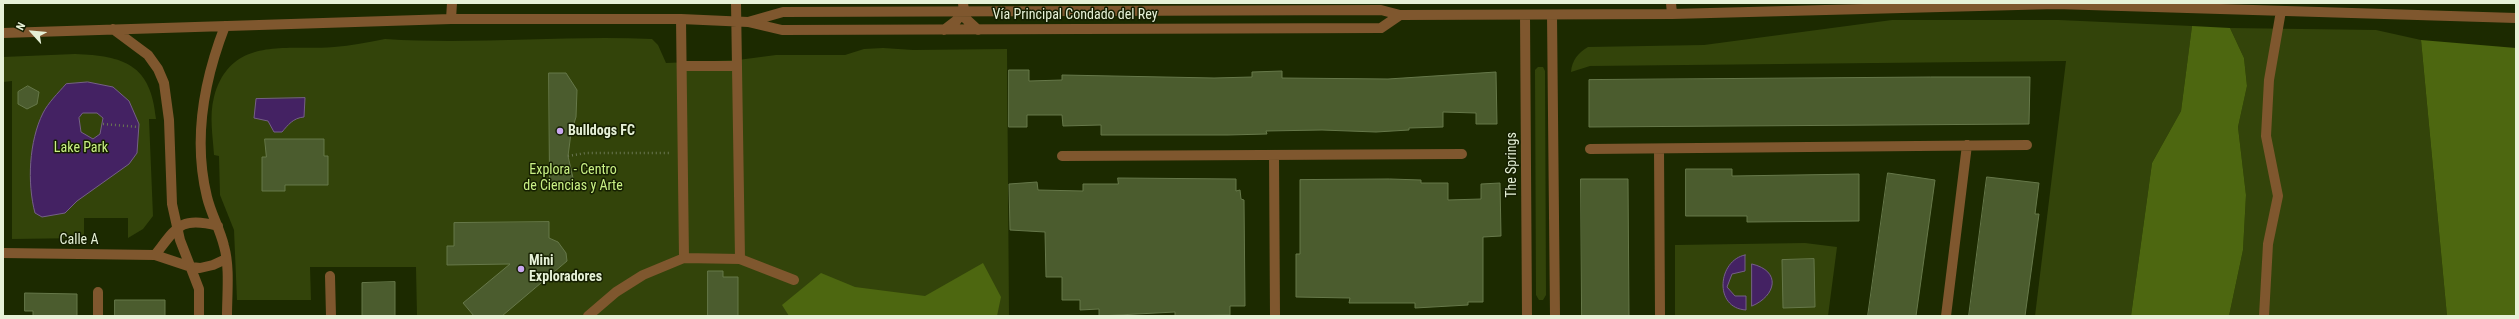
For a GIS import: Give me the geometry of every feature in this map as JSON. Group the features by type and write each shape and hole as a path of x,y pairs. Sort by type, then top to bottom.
{"street":[{"path":"451,19 452,3"},
{"path":"736,3 740,259"},
{"path":"1671,3 1672,14"},
{"name":"Vía Principal Condado del Rey","path":"748,22 783,12 963,7 1382,10 1400,15 1552,15 1672,14 2056,4 2516,18"},
{"path":"944,30 957,20 963,7"},
{"path":"963,7 965,18 978,30"},
{"path":"2264,316 2268,244 2278,196 2266,136 2269,80 2281,11"},
{"name":"Vía Principal Condado del Rey","path":"3,33 451,19 681,19 748,22 782,30 1381,28 1400,15"},
{"name":"The Springs","path":"1525,15 1527,316"},
{"path":"1552,15 1555,316"},
{"path":"681,19 683,66 684,258"},
{"path":"225,26 213,56 205,89 201,122 207,197 218,226 226,259 227,316"},
{"path":"113,29 148,55 158,69 164,83 169,120 172,204 184,254 199,290 199,316"},
{"path":"683,66 737,66"},
{"path":"1590,149 2027,145"},
{"path":"1946,316 1967,146"},
{"path":"1659,148 1660,316"},
{"path":"1062,156 1462,154"},
{"path":"1274,155 1275,316"},
{"path":"155,255 178,226 188,223 202,222 218,226"},
{"name":"Calle A","path":"3,254 155,255 190,267 214,265 226,259"},
{"path":"588,316 616,292 643,275 684,258 740,259 794,280"},
{"path":"330,276 331,316"},
{"path":"98,292 98,316"}],"path":[{"path":"103,124 138,126"},
{"path":"568,156 586,153 683,153"}],"green space":[{"path":"1892,20 2059,20 2192,26 2181,111 2152,163 2131,316 2035,316 2066,61 1590,66 1571,72 1576,57 1588,47 1704,45"},
{"path":"2192,26 2230,28 2244,58 2247,86 2238,127 2246,195 2243,250 2229,316 2131,316 2152,163 2181,111"},
{"path":"2230,28 2376,30 2421,40 2447,316 2229,316 2243,250 2246,195 2238,127 2247,86 2244,58"},
{"name":"Explora - Centro de Ciencias y Arte","path":"585,38 652,39 658,45 666,63 738,60 776,55 845,55 864,49 883,48 913,50 1007,49 1009,316 417,316 416,267 310,267 311,300 237,300 234,230 220,195 219,156 214,155 212,134 214,97 222,77 233,64 247,55 262,50 340,46 385,39 418,41 485,41"},
{"path":"2421,40 2516,48 2516,316 2447,316"},
{"name":"Lake Park","path":"75,54 108,57 121,61 132,67 141,75 148,86 153,100 156,119 149,119 153,216 143,229 128,238 128,218 84,218 84,238 12,239 12,81 3,82 3,57"},
{"path":"1538,67 1543,67 1545,71 1546,295 1543,300 1539,300 1536,295 1535,70"},
{"path":"1805,243 1837,247 1828,316 1675,316 1675,245"},
{"path":"983,263 1001,297 997,316 789,316 782,305 821,273 855,287 925,296"}],"shaded area":[{"path":"88,82 113,87 129,101 139,124 137,153 129,164 77,201 65,213 42,217 35,213 32,201 30,176 32,149 38,124 45,109 66,84","holes":["83,113 97,113 103,118 100,134 93,139 81,132 79,118"]},
{"path":"305,98 304,117 294,120 282,132 274,132 268,121 254,118 256,99"},
{"path":"1745,255 1745,271 1732,274 1727,287 1735,296 1746,296 1746,310 1735,307 1728,301 1724,293 1723,284 1729,265 1736,259"},
{"path":"1752,264 1762,267 1768,272 1772,278 1772,284 1766,296 1760,302 1752,306"}],"building":[{"path":"1009,70 1029,70 1029,81 1062,80 1062,75 1214,78 1252,77 1252,72 1282,71 1282,78 1388,79 1496,72 1497,124 1476,124 1476,113 1443,112 1443,127 1409,128 1409,130 1376,132 1322,130 1266,131 1267,134 1228,135 1101,135 1101,125 1063,126 1062,115 1027,115 1027,127 1009,127"},
{"name":"Bulldogs FC","path":"549,73 566,73 577,90 576,117 571,133 568,156 575,187 550,186"},
{"path":"2030,77 2029,124 1589,127 1589,80"},
{"path":"28,86 39,92 37,104 27,109 18,104 18,92"},
{"path":"265,139 324,139 324,156 328,156 328,185 285,185 285,191 262,191 262,157 266,157"},
{"path":"1686,169 1732,169 1732,176 1859,174 1859,221 1747,222 1747,216 1686,216"},
{"path":"1888,173 1935,180 1916,316 1868,316"},
{"path":"1987,177 2039,183 2035,214 2039,214 2025,316 1969,316"},
{"path":"1118,178 1236,179 1236,191 1240,190 1241,199 1244,200 1245,306 1230,306 1230,315 1175,316 1175,312 1099,316 1099,309 1080,310 1080,300 1062,300 1062,277 1046,277 1045,232 1010,230 1009,184 1037,182 1038,190 1083,191 1083,184 1118,184"},
{"path":"1581,179 1628,179 1629,316 1582,316"},
{"path":"1300,180 1421,180 1421,183 1448,183 1448,200 1481,199 1481,184 1500,183 1501,236 1483,237 1483,302 1468,302 1468,305 1415,308 1415,303 1349,303 1350,298 1296,297 1296,254 1300,254"},
{"name":"Mini Exploradores","path":"549,222 549,238 558,242 566,253 567,261 502,316 474,316 463,303 510,264 447,265 447,246 454,246 454,223"},
{"path":"1814,259 1815,307 1783,308 1782,260"},
{"path":"708,271 723,271 723,277 738,277 738,316 708,316"},
{"path":"395,282 395,316 362,316 362,283"},
{"path":"25,293 77,294 77,316 33,316 33,311 25,311"},
{"path":"115,300 165,300 165,316 115,316"}],"place":[{"name":"Bulldogs FC","path":"560,131"},
{"name":"Mini Exploradores","path":"521,269"}]}
